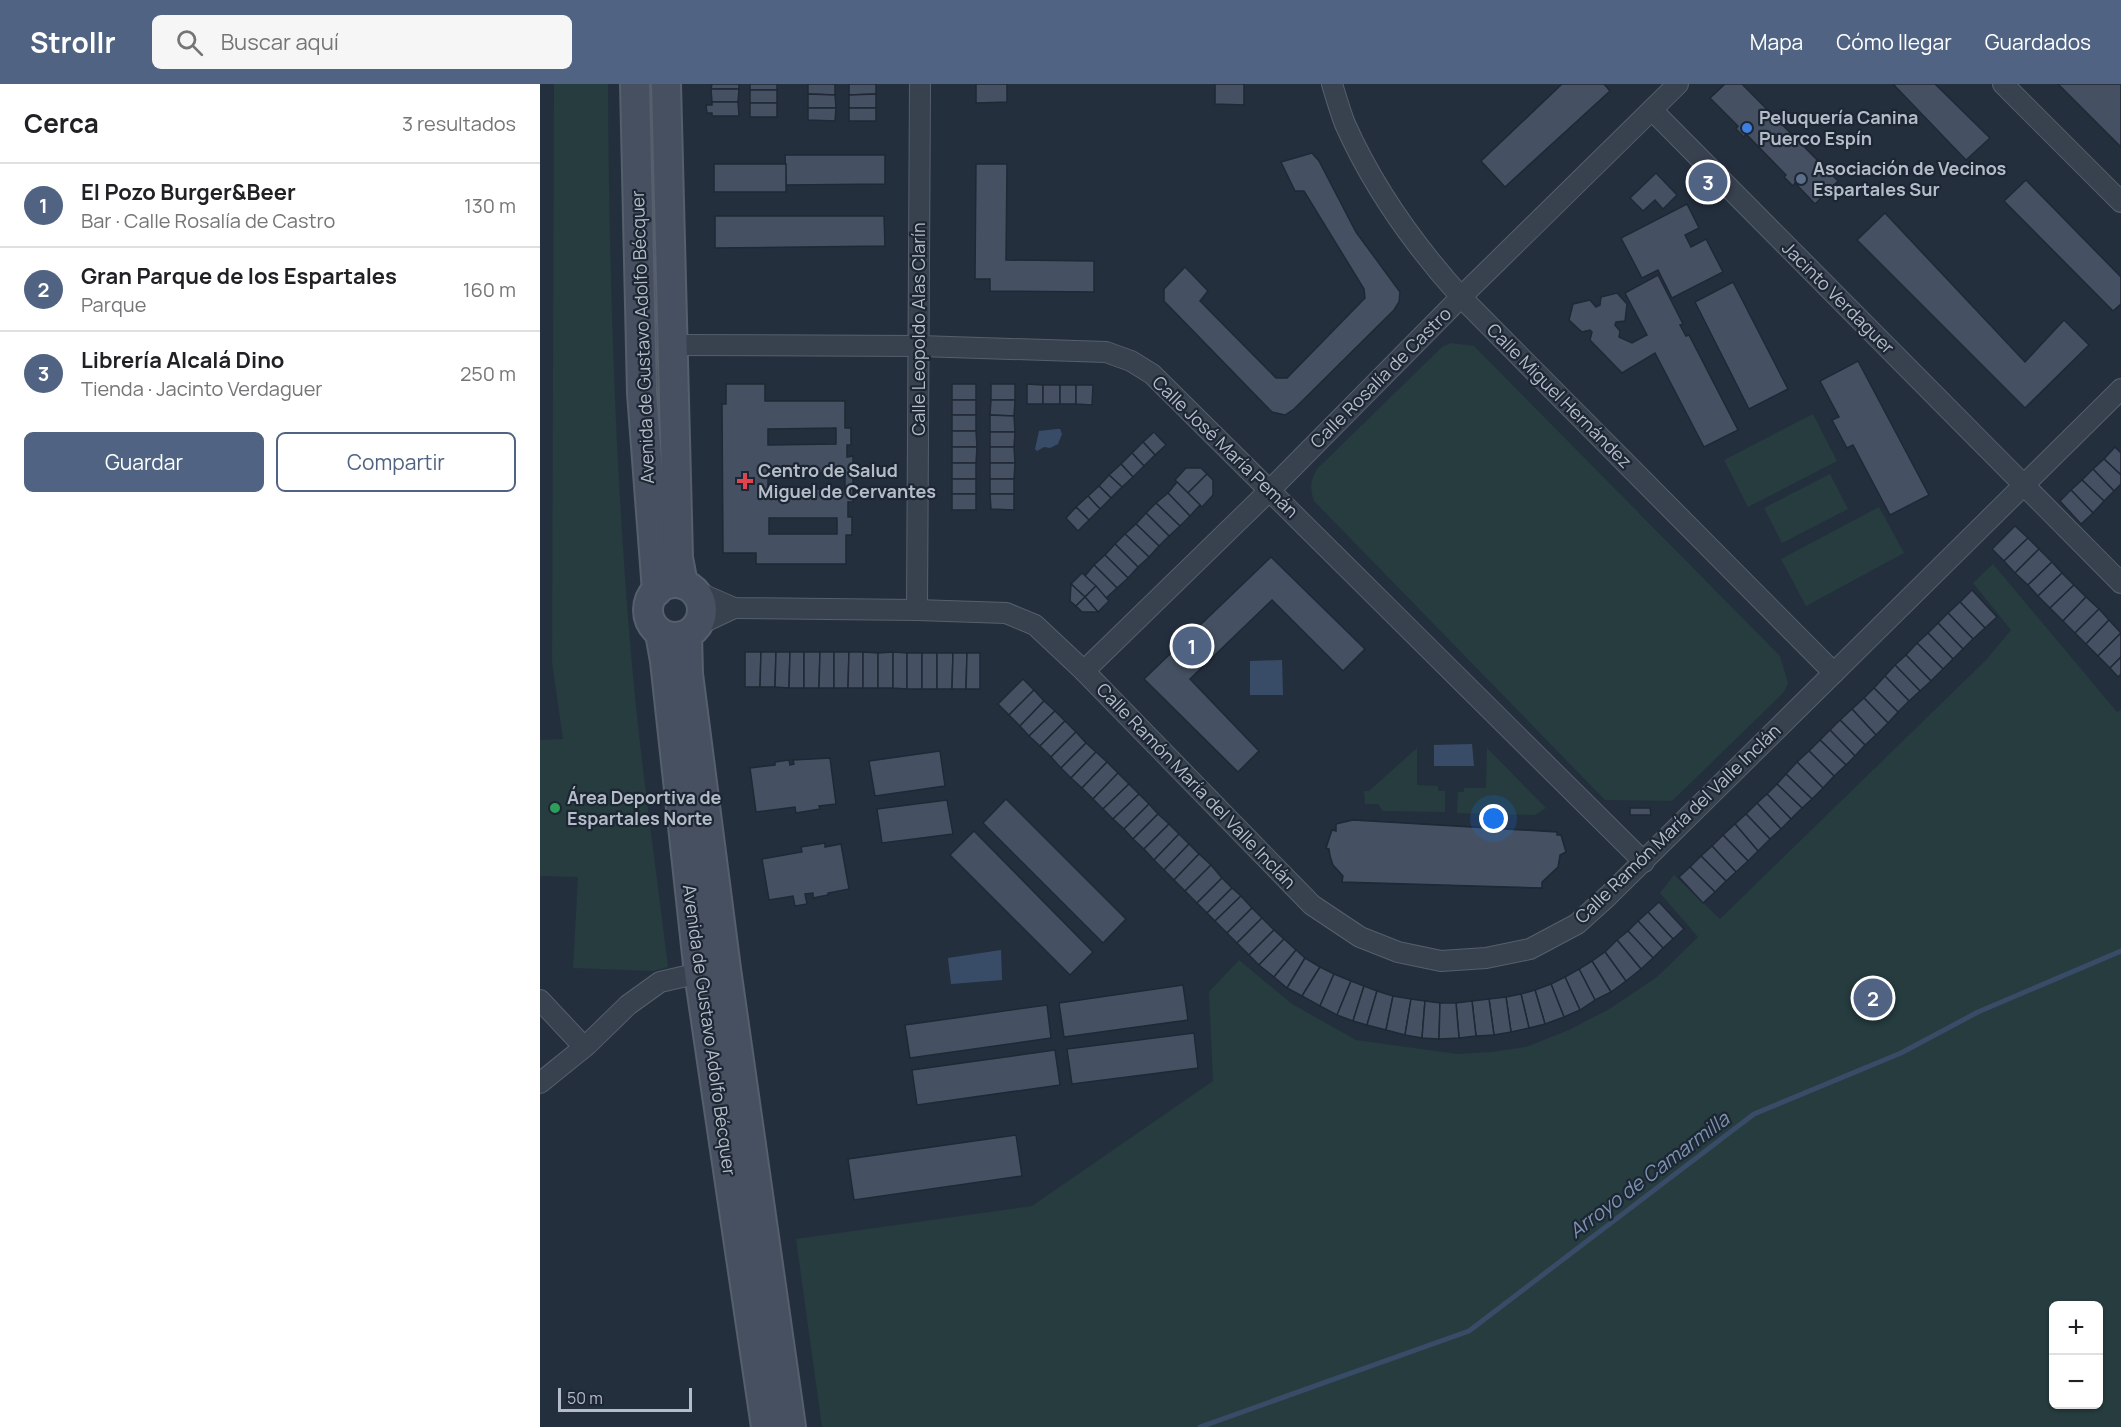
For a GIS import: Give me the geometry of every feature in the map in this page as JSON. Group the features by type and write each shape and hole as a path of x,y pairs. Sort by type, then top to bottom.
{"street":[{"name":"Avenida de Gustavo Adolfo Bécquer","path":"635,84 642,393 678,589"},
{"name":"Avenida de Gustavo Adolfo Bécquer","path":"666,84 678,589"},
{"name":"Calle Leopoldo Alas Clarín","path":"917,610 920,84"},
{"name":"Calle Miguel Hernández","path":"1332,84 1345,123 1383,194 1431,263 1461,297 1834,673"},
{"name":"Calle Rosalía de Castro","path":"1084,671 1270,490 1461,297 1678,84"},
{"path":"2003,84 2121,202"},
{"name":"Jacinto Verdaguer","path":"1652,110 2121,583"},
{"name":"Calle José María Pemán","path":"671,345 920,346 1106,352 1131,361 1152,374 1644,862"},
{"name":"Calle Ramón María del Valle Inclán","path":"678,589 734,608 1006,613 1035,625 1084,671 1312,905 1360,937 1398,952 1441,961 1486,958 1530,949 1577,924 1644,862 2121,389"},
{"path":"678,589 703,608 702,617 682,631 651,620 648,613 652,597 678,589"},
{"name":"Calle Ramón María del Valle Inclán","path":"682,631 734,608"},
{"name":"Avenida de Gustavo Adolfo Bécquer","path":"682,631 665,661 699,973 766,1427"},
{"name":"Avenida de Gustavo Adolfo Bécquer","path":"682,631 726,969 791,1427"},
{"path":"540,1083 584,1047 628,1005 660,982 699,973"},
{"path":"540,1000 584,1047"}],"green space":[{"path":"554,84 608,84 614,374 621,520 632,665 668,967 653,971 573,968 578,877 540,876 540,740 563,739 552,662"},
{"path":"1451,343 1474,346 1780,656 1788,683 1784,692 1672,801 1605,800 1314,501 1311,485 1317,469 1442,347"},
{"path":"1813,414 1837,461 1748,507 1724,460"},
{"path":"1830,474 1848,509 1782,543 1764,508"},
{"path":"1879,507 1904,553 1806,606 1781,559"},
{"path":"1993,564 2117,712 2121,710 2121,1427 822,1427 796,1239 1032,1206 1213,1081 1209,992 1239,960 1292,1004 1356,1040 1457,1054 1526,1047 1569,1030 1611,1008 1657,977 1698,937 1660,893 1674,875 1720,919 1986,660 2011,630 1973,583"},
{"path":"1417,748 1417,785 1438,786 1438,791 1445,791 1445,812 1383,811 1378,804 1365,804 1364,791 1369,791"},
{"path":"1487,748 1546,808 1535,815 1457,813 1458,792 1464,792 1464,788 1486,788"}],"water":[{"path":"1060,429 1062,434 1058,444 1037,451 1035,449 1039,431"},
{"path":"1282,660 1283,695 1250,695 1250,661"},
{"path":"1472,744 1474,766 1434,766 1434,745"},
{"path":"1001,950 1002,980 951,984 948,958"}],"building":[{"path":"712,84 739,84 739,89 711,89"},
{"path":"750,84 777,84 777,90 750,90"},
{"path":"808,84 835,84 835,95 808,94"},
{"path":"849,84 876,84 876,94 849,95"},
{"path":"976,84 1007,84 1007,102 976,103"},
{"path":"1215,84 1244,84 1244,105 1215,104"},
{"path":"1562,84 1604,84 1610,91 1505,187 1481,161"},
{"path":"1725,84 1742,84 1838,181 1815,204 1795,183 1793,186 1784,177 1786,175 1746,134 1744,137 1736,129 1738,126 1710,98"},
{"path":"1893,84 1935,84 1990,138 1966,160"},
{"path":"2058,84 2121,84 2121,147"},
{"path":"711,89 739,89 738,102 712,102"},
{"path":"750,90 777,90 777,103 750,103"},
{"path":"808,94 835,95 836,108 808,108"},
{"path":"876,94 876,108 849,108 849,95"},
{"path":"712,102 738,102 739,116 712,116 712,113 707,113 706,105 712,105"},
{"path":"750,103 777,103 777,117 750,117"},
{"path":"808,108 836,108 835,121 808,120"},
{"path":"849,108 876,108 876,121 849,121"},
{"path":"1312,153 1319,161 1356,232 1400,292 1399,302 1394,310 1294,409 1285,415 1272,412 1164,301 1164,289 1185,267 1208,291 1200,301 1276,378 1287,378 1365,298 1364,289 1304,191 1295,191 1281,162"},
{"path":"785,155 885,155 885,184 786,185"},
{"path":"714,164 786,164 786,192 714,192"},
{"path":"976,164 1007,164 1006,260 1094,261 1094,292 990,291 990,279 975,279"},
{"path":"1656,173 1677,195 1663,209 1655,200 1643,211 1630,198"},
{"path":"2026,180 2121,277 2121,304 2113,311 2004,201"},
{"path":"1687,204 1699,228 1685,235 1691,247 1706,239 1723,272 1672,298 1658,270 1642,278 1621,238"},
{"path":"1885,213 2025,362 2064,320 2089,345 2025,408 1857,240"},
{"path":"715,216 884,216 885,246 715,248"},
{"path":"1658,275 1683,324 1680,325 1686,336 1689,335 1738,430 1704,447 1655,353 1622,373 1590,340 1592,332 1590,330 1582,332 1569,320 1573,304 1590,300 1596,307 1600,305 1601,297 1617,293 1627,304 1625,321 1616,322 1615,325 1620,331 1619,337 1632,343 1647,335 1625,293"},
{"path":"1733,282 1788,389 1749,409 1695,302"},
{"path":"1858,361 1929,495 1890,515 1853,445 1847,448 1832,420 1839,417 1820,381"},
{"name":"Centro de Salud Miguel de Cervantes","path":"726,384 765,384 765,401 845,401 845,428 851,428 851,445 847,445 847,457 853,456 853,502 848,502 848,517 852,517 852,535 846,535 846,564 756,564 756,553 723,553 722,404 726,404","holes":["836,428 836,444 768,445 768,429","768,473 845,473 845,489 768,489","769,518 837,518 837,534 769,534"]},
{"path":"952,384 976,384 976,400 952,400"},
{"path":"991,384 1015,384 1015,400 991,400"},
{"path":"1027,384 1043,385 1043,404 1027,404"},
{"path":"1043,385 1060,385 1060,404 1043,404"},
{"path":"1060,385 1076,385 1076,404 1060,404"},
{"path":"1076,385 1093,385 1092,405 1076,404"},
{"path":"952,400 976,400 976,415 952,415"},
{"path":"991,400 1015,400 1014,416 990,415"},
{"path":"952,415 976,415 976,431 952,431"},
{"path":"990,415 1014,416 1015,432 990,432"},
{"path":"952,431 976,431 977,447 952,447"},
{"path":"990,432 1015,432 1014,447 990,447"},
{"path":"1154,432 1166,445 1155,455 1143,442"},
{"path":"1143,442 1155,455 1144,466 1132,453"},
{"path":"952,447 977,447 976,463 952,463"},
{"path":"990,447 1014,447 1015,463 990,463"},
{"path":"2115,447 2121,453 2121,475 2104,459"},
{"path":"1132,453 1144,466 1133,477 1121,464"},
{"path":"2104,459 2121,475 2121,484 2114,491 2093,469"},
{"path":"952,463 976,463 976,479 952,479"},
{"path":"990,463 1015,463 1014,479 990,479"},
{"path":"1121,464 1133,477 1122,487 1109,475"},
{"path":"1186,468 1201,468 1207,474 1188,493 1175,480"},
{"path":"2093,469 2114,491 2104,501 2082,480"},
{"path":"1207,474 1213,480 1213,495 1202,507 1188,493"},
{"path":"1109,475 1122,487 1111,498 1099,486"},
{"path":"952,479 976,479 976,494 952,494"},
{"path":"990,479 1014,479 1014,494 990,494"},
{"path":"2082,480 2104,501 2093,513 2071,490"},
{"path":"1177,482 1200,505 1190,516 1168,493"},
{"path":"1099,486 1111,498 1100,509 1088,496"},
{"path":"2071,490 2093,513 2081,524 2060,501"},
{"path":"1168,493 1190,516 1180,526 1156,503"},
{"path":"952,494 976,494 976,510 952,510"},
{"path":"990,494 1014,494 1014,510 991,509"},
{"path":"1088,496 1100,509 1089,520 1076,507"},
{"path":"1156,503 1180,526 1169,536 1146,513"},
{"path":"1076,507 1089,520 1078,531 1066,518"},
{"path":"1146,513 1169,536 1159,546 1136,524"},
{"path":"1136,524 1159,546 1149,557 1125,534"},
{"path":"2015,526 2028,538 2004,561 1992,549"},
{"path":"1125,534 1149,557 1138,567 1115,544"},
{"path":"2028,538 2039,549 2015,573 2004,561"},
{"path":"1115,544 1138,567 1128,578 1105,555"},
{"path":"2039,549 2052,562 2028,585 2015,573"},
{"path":"1105,555 1128,578 1117,588 1094,565"},
{"path":"1271,557 1365,649 1343,671 1272,600 1190,679 1259,751 1238,772 1144,679"},
{"path":"2052,562 2062,573 2038,596 2028,585"},
{"path":"1094,565 1117,588 1106,598 1085,576"},
{"path":"1082,573 1096,586 1085,597 1071,584"},
{"path":"2062,573 2074,585 2050,608 2038,596"},
{"path":"1071,584 1085,597 1076,606 1070,601"},
{"path":"2074,585 2086,597 2063,621 2050,608"},
{"path":"1096,586 1109,601 1098,612 1085,597"},
{"path":"1972,590 1997,617 1985,628 1960,602"},
{"path":"1085,597 1098,612 1082,612 1076,606"},
{"path":"2086,597 2099,609 2075,633 2063,621"},
{"path":"1960,602 1985,628 1973,639 1948,613"},
{"path":"2099,609 2109,620 2086,644 2075,633"},
{"path":"1948,613 1973,639 1963,649 1938,623"},
{"path":"2109,620 2121,633 2098,656 2086,644"},
{"path":"1938,623 1963,649 1953,659 1928,633"},
{"path":"1928,633 1953,659 1943,669 1917,643"},
{"path":"2121,633 2121,657 2110,668 2098,656"},
{"path":"1917,643 1943,669 1931,681 1906,655"},
{"path":"745,652 761,652 760,687 745,687"},
{"path":"761,652 776,652 775,687 760,687"},
{"path":"776,652 790,652 789,688 775,687"},
{"path":"790,652 804,652 804,688 789,688"},
{"path":"804,652 820,652 819,688 804,688"},
{"path":"820,652 834,652 834,688 819,688"},
{"path":"834,652 849,652 848,688 834,688"},
{"path":"849,652 863,652 863,688 848,688"},
{"path":"863,652 878,653 878,688 863,688"},
{"path":"893,652 893,688 878,688 878,653"},
{"path":"893,652 907,653 907,689 893,688"},
{"path":"907,653 922,653 922,689 907,689"},
{"path":"922,653 937,653 937,689 922,689"},
{"path":"937,653 953,653 952,689 937,689"},
{"path":"953,653 967,653 966,689 952,689"},
{"path":"967,653 980,653 980,689 966,689"},
{"path":"1906,655 1931,681 1920,691 1895,665"},
{"path":"2121,657 2121,674 2118,677 2110,668"},
{"path":"1895,665 1920,691 1909,701 1885,676"},
{"path":"1885,676 1909,701 1898,712 1874,688"},
{"path":"1023,679 1034,690 1009,715 998,704"},
{"path":"1874,688 1898,712 1888,723 1864,698"},
{"path":"1034,690 1044,701 1020,726 1009,715"},
{"path":"1864,698 1888,723 1876,735 1852,709"},
{"path":"1044,701 1055,711 1029,736 1020,726"},
{"path":"1852,709 1876,735 1865,745 1840,720"},
{"path":"1055,711 1065,721 1040,746 1029,736"},
{"path":"1840,720 1865,745 1855,756 1830,730"},
{"path":"1065,721 1076,732 1051,757 1040,746"},
{"path":"1830,730 1855,756 1846,765 1820,740"},
{"path":"1076,732 1086,743 1061,768 1051,757"},
{"path":"1820,740 1846,765 1834,776 1809,751"},
{"path":"1086,743 1096,752 1071,778 1061,768"},
{"path":"940,751 945,786 875,796 869,761"},
{"path":"1809,751 1834,776 1823,788 1797,762"},
{"path":"1096,752 1107,762 1082,788 1071,778"},
{"path":"830,758 836,804 796,813 795,807 756,812 750,768 775,765 775,762 789,760 790,765 794,764 793,760"},
{"path":"1107,762 1118,773 1093,799 1082,788"},
{"path":"1797,762 1823,788 1812,799 1786,774"},
{"path":"1118,773 1129,784 1103,809 1093,799"},
{"path":"1786,774 1812,799 1802,808 1777,784"},
{"path":"1129,784 1139,794 1113,819 1103,809"},
{"path":"1777,784 1802,808 1791,819 1767,794"},
{"path":"1139,794 1149,804 1124,829 1113,819"},
{"path":"1767,794 1791,819 1781,829 1757,803"},
{"path":"1006,799 1126,919 1103,943 983,823"},
{"path":"947,800 953,834 882,843 877,809"},
{"path":"1757,803 1781,829 1770,839 1746,814"},
{"path":"1149,804 1158,814 1133,839 1124,829"},
{"path":"1630,808 1650,808 1651,815 1630,815"},
{"path":"1158,814 1169,824 1144,849 1133,839"},
{"path":"1746,814 1770,839 1758,851 1735,824"},
{"path":"1353,820 1557,832 1557,835 1561,835 1566,852 1560,855 1558,867 1542,882 1542,888 1342,882 1343,876 1333,865 1329,849 1326,848 1332,830 1336,831 1336,824","holes":["1373,844 1399,845 1398,866 1372,865","1429,846 1454,847 1454,867 1428,867","1485,848 1511,848 1510,869 1484,868"]},
{"path":"1353,820 1557,832 1557,835 1561,835 1566,852 1560,855 1558,867 1542,882 1542,888 1342,882 1343,876 1333,865 1329,849 1326,848 1332,830 1336,831 1336,824"},
{"path":"1169,824 1179,834 1154,860 1144,849"},
{"path":"1735,824 1758,851 1748,861 1723,835"},
{"path":"974,831 1093,952 1070,975 950,855"},
{"path":"1179,834 1189,844 1164,870 1154,860"},
{"path":"1723,835 1748,861 1736,872 1712,846"},
{"path":"825,843 825,847 841,844 849,889 813,898 813,893 805,894 807,904 795,906 793,896 769,900 762,859 802,852 801,847"},
{"path":"1189,844 1199,854 1174,880 1164,870"},
{"path":"1712,846 1736,872 1726,881 1701,856"},
{"path":"1199,854 1211,865 1185,891 1174,880"},
{"path":"1701,856 1726,881 1715,892 1690,867"},
{"path":"1211,865 1222,878 1197,903 1185,891"},
{"path":"1690,867 1715,892 1703,903 1679,877"},
{"path":"1222,878 1232,888 1207,913 1197,903"},
{"path":"1232,888 1241,896 1215,921 1207,913"},
{"path":"1241,896 1252,908 1227,933 1215,921"},
{"path":"1659,902 1684,929 1673,939 1648,912"},
{"path":"1252,908 1262,918 1237,943 1227,933"},
{"path":"1648,912 1673,939 1663,948 1638,921"},
{"path":"1262,918 1274,930 1249,955 1237,943"},
{"path":"1638,921 1663,948 1653,958 1628,931"},
{"path":"1274,930 1284,939 1259,965 1249,955"},
{"path":"1628,931 1653,958 1641,969 1617,940"},
{"path":"1284,939 1296,950 1274,977 1259,965"},
{"path":"1617,940 1641,969 1626,981 1605,952"},
{"path":"1296,950 1305,958 1287,988 1274,977"},
{"path":"1605,952 1626,981 1611,992 1592,961"},
{"path":"1305,958 1320,967 1302,996 1287,988"},
{"path":"1592,961 1611,992 1595,1000 1579,969"},
{"path":"1320,967 1334,974 1320,1006 1302,996"},
{"path":"1579,969 1595,1000 1580,1010 1565,977"},
{"path":"1334,974 1351,981 1337,1015 1320,1006"},
{"path":"1565,977 1580,1010 1564,1017 1551,984"},
{"path":"1351,981 1364,986 1353,1021 1337,1015"},
{"path":"1551,984 1564,1017 1545,1024 1535,990"},
{"path":"1183,985 1188,1020 1064,1037 1059,1003"},
{"path":"1364,986 1377,991 1367,1025 1353,1021"},
{"path":"1535,990 1545,1024 1529,1028 1521,994"},
{"path":"1377,991 1393,996 1386,1030 1367,1025"},
{"path":"1521,994 1529,1028 1511,1032 1506,997"},
{"path":"1393,996 1411,999 1405,1035 1386,1030"},
{"path":"1506,997 1511,1032 1494,1035 1489,999"},
{"path":"1411,999 1425,1001 1422,1038 1405,1035"},
{"path":"1489,999 1494,1035 1476,1036 1472,1001"},
{"path":"1425,1001 1440,1003 1439,1039 1422,1038"},
{"path":"1472,1001 1476,1036 1459,1038 1456,1003"},
{"path":"1440,1003 1456,1003 1459,1038 1439,1039"},
{"path":"1047,1005 1051,1038 910,1058 905,1025"},
{"path":"1194,1033 1198,1068 1072,1084 1067,1049"},
{"path":"1055,1050 1060,1085 917,1105 912,1070"},
{"path":"1016,1135 1022,1176 854,1200 848,1159"}],"waterway":[{"name":"Arroyo de Camarmilla","path":"1200,1427 1469,1331 1754,1114 1901,1053 1978,1012 2121,951"}],"place":[{"name":"Peluquería Canina Puerco Espín","path":"1747,128"},
{"name":"Asociación de Vecinos Espartales Sur","path":"1801,179"},
{"name":"Librería Alcalá Dino","path":"1708,182"},
{"name":"Centro de Salud Miguel de Cervantes","path":"745,481"},
{"name":"El Pozo Burger&Beer","path":"1192,646"},
{"name":"Área Deportiva de Espartales Norte","path":"555,808"},
{"name":"Gran Parque de los Espartales","path":"1873,998"}]}
